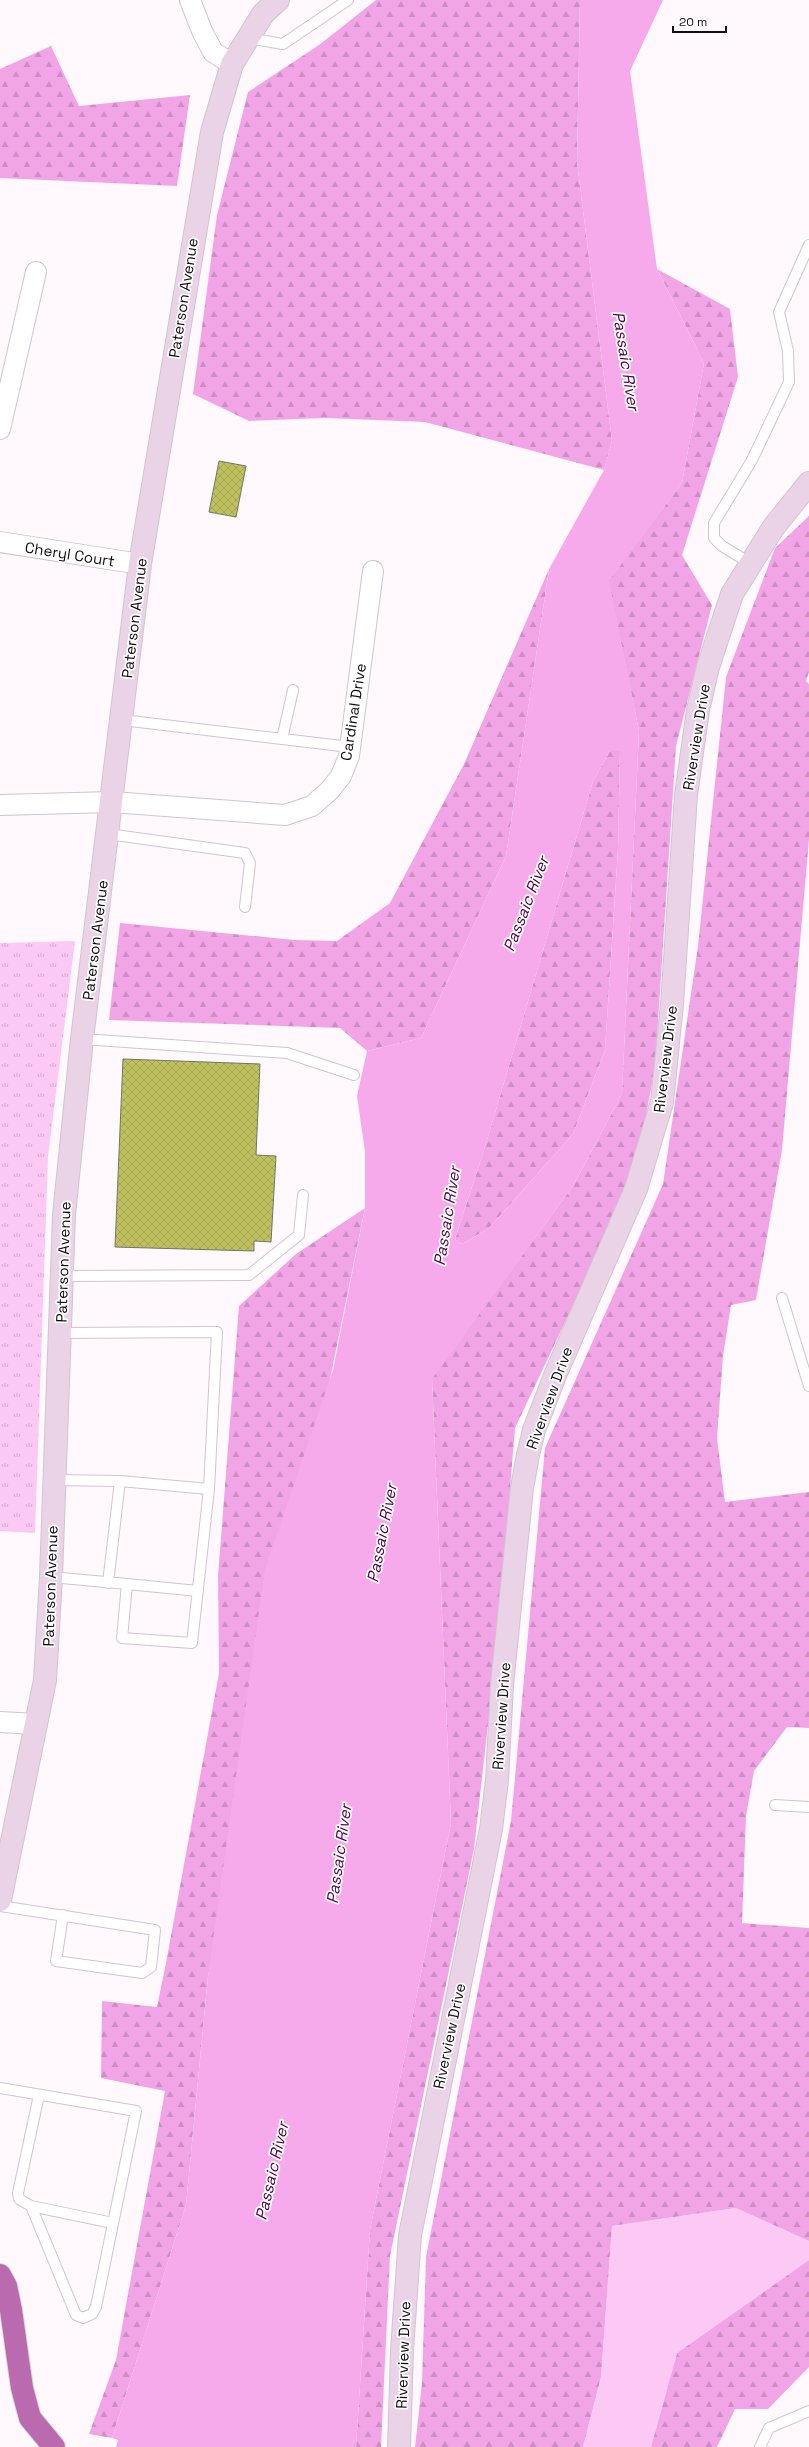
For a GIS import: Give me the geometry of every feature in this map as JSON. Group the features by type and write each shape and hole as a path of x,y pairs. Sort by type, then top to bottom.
{"highway":[{"path":"0,2275 6,2286 12,2310 22,2388 30,2418 54,2447"},
{"path":"0,2321 0,2331"}],"street":[{"path":"190,0 202,31 214,52 232,64"},
{"name":"Paterson Avenue","path":"0,1900 45,1680 51,1577 65,1200 82,1039 140,564 198,207 212,132 232,64 263,14 278,0"},
{"path":"0,429 36,272"},
{"name":"Riverview Drive","path":"399,2447 403,2336 410,2236 491,1829 498,1772 502,1686 522,1488 534,1430 556,1373 636,1188 662,1102 672,1004 686,795 698,710 718,634 732,594 750,563 773,528 809,483"},
{"name":"Cheryl Court","path":"0,542 140,564"},
{"name":"Cardinal Drive","path":"0,805 112,802 285,815 312,806 330,790 341,776 350,747 373,571"},
{"path":"0,1722 37,1724"}],"lane":[{"path":"247,38 283,44 348,0"},
{"path":"750,563 714,538 714,523 752,460 789,382 788,351 779,312 809,245"},
{"path":"282,739 293,690"},
{"path":"122,720 350,747"},
{"path":"108,834 245,853 250,863 245,907"},
{"path":"82,1039 287,1053 354,1075"},
{"path":"62,1276 249,1276 299,1235 303,1195"},
{"path":"782,1298 809,1386"},
{"path":"60,1333 217,1332 209,1489 192,1644 122,1638 127,1584"},
{"path":"55,1480 120,1481 209,1489"},
{"path":"108,1583 120,1481"},
{"path":"51,1577 198,1590"},
{"path":"775,1805 809,1807"},
{"path":"0,1906 63,1915 155,1930 151,1968 142,1973 56,1961 63,1915"},
{"path":"0,2088 136,2111 96,2307 92,2314 83,2318 76,2315 31,2206"},
{"path":"39,2095 18,2193 19,2199 31,2206 113,2222"},
{"path":"760,2447 769,2428 809,2411"}],"green space":[{"path":"376,0 580,0 577,162 612,441 604,470 425,422 324,418 249,421 193,394 217,215 248,92 319,45"},
{"path":"51,46 79,106 190,95 177,186 0,178 0,69"},
{"path":"657,269 730,309 738,377 682,555 712,605 676,746 655,1067 639,1154 594,1261 515,1428 498,1635 474,1849 390,2256 381,2447 356,2447 370,2230 451,1823 432,1378 573,1186 622,1094 639,731 608,581 682,483 704,363"},
{"path":"809,516 809,672 806,681 809,684 809,839 782,1150 756,1300 731,1305 723,1356 717,1438 725,1502 809,1492 809,1728 787,1727 754,1771 746,1816 742,1923 809,1928 809,2241 736,2208 612,2226 601,2377 583,2447 415,2447 422,2383 426,2257 511,1821 545,1448 663,1184 698,946 726,677 775,548"},
{"path":"549,569 506,856 421,1038 367,1051 340,1028 109,1020 120,923 295,940 337,941 390,903 464,764"},
{"path":"610,751 620,751 618,849 605,1050 573,1134 489,1228 462,1244 455,1239 485,1147 593,781"},
{"path":"75,941 48,1157 35,1533 0,1531 0,943"},
{"path":"365,1208 208,1976 186,2205 112,2438 89,2434 116,2360 165,2091 101,2078 102,2001 157,2007 166,1963 219,1673 218,1576 239,1306 296,1254"},
{"path":"736,2208 809,2241 809,2260 677,2353 651,2447 583,2447 601,2377 612,2226"},
{"path":"809,2260 809,2367 768,2409 735,2409 717,2447 651,2447 677,2353"}],"water":[{"name":"Passaic River","path":"580,0 663,0 630,71 657,269 704,363 682,483 609,581 639,731 622,1094 573,1186 432,1379 451,1823 370,2230 356,2447 116,2447 118,2440 112,2438 186,2205 208,1976 265,1569 333,1370 365,1208 365,1152 357,1096 367,1051 421,1038 506,856 549,569 604,470 612,441 577,162","holes":["610,751 620,751 618,849 605,1050 573,1134 489,1228 462,1244 455,1239 485,1147 593,781"]}],"building":[{"path":"219,461 246,466 236,517 209,512"},
{"path":"123,1059 260,1064 256,1155 276,1156 271,1242 254,1241 254,1251 115,1247"}]}
